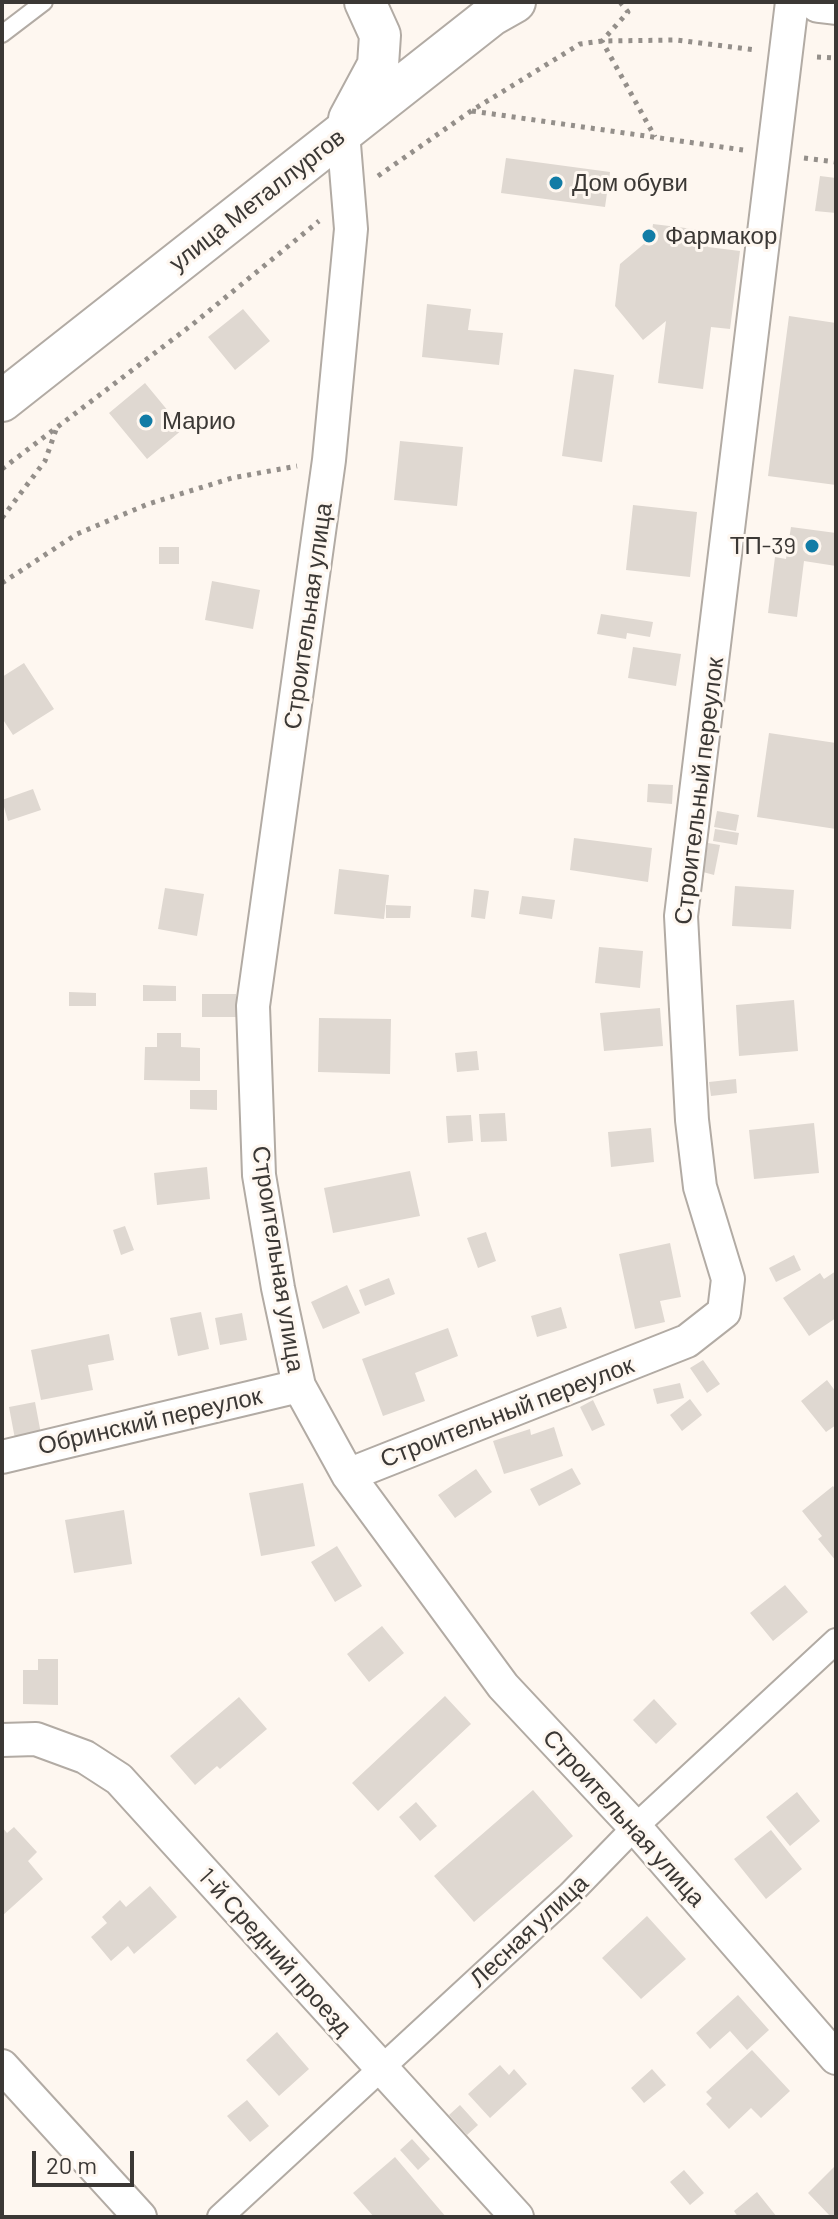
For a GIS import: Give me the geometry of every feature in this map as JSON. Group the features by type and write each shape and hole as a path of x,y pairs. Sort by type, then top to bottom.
{"street":[{"path":"343,132 378,65 380,35 365,2"},
{"name":"улица Металлургов","path":"2,401 492,15 515,2"},
{"name":"Строительный переулок","path":"348,1475 687,1341 724,1312 728,1279 700,1187 692,1120 681,916 792,2"},
{"path":"819,2 836,4"},
{"name":"Строительная улица","path":"343,132 351,229 329,460 253,1006 259,1175 299,1386 348,1475 503,1686 635,1827 836,2058"},
{"name":"Обринский переулок","path":"2,1457 299,1386"},
{"name":"Лесная улица","path":"220,2217 570,1894 635,1827 836,1641"},
{"name":"1-й Средний проезд","path":"2,1740 36,1739 85,1757 119,1779 517,2217"},
{"path":"2,2066 140,2217"}],"lane":[{"path":"2,34 44,2"}],"path":[{"path":"602,41 628,12 620,2"},
{"path":"2,469 193,324 349,197 471,111 580,44 677,40 836,58"},
{"path":"602,41 655,138"},
{"path":"471,111 836,162"},
{"path":"2,518 45,461 58,427"},
{"path":"2,583 77,534 148,504 232,478 329,460"}],"building":[{"name":"Дом обуви","path":"506,158 610,172 605,207 501,193"},
{"path":"820,176 836,178 836,213 815,211"},
{"path":"653,224 710,231 708,247 740,251 730,329 711,327 703,389 658,383 666,321 643,340 615,306 620,264 651,238"},
{"path":"427,304 471,309 468,330 503,333 499,365 422,357"},
{"path":"243,309 270,341 235,370 208,337"},
{"path":"789,316 836,323 836,485 768,476"},
{"path":"574,369 614,375 602,462 562,456"},
{"name":"Марио","path":"145,383 183,429 147,459 109,413"},
{"path":"400,441 463,447 457,506 394,500"},
{"path":"633,505 697,512 690,577 626,570"},
{"path":"791,527 836,533 836,566 804,561 797,617 768,613 775,557 786,559"},
{"path":"159,547 179,547 179,564 159,564"},
{"path":"212,581 260,590 253,629 205,620"},
{"path":"601,614 653,622 650,637 627,633 626,639 597,634"},
{"path":"633,647 681,654 676,686 628,678"},
{"path":"24,663 54,709 13,735 2,718 2,677"},
{"path":"769,733 836,743 836,829 757,817"},
{"path":"648,784 673,785 672,804 647,802"},
{"path":"33,789 41,810 8,821 2,800"},
{"path":"717,811 739,815 736,831 714,827"},
{"path":"715,829 739,833 737,845 713,841"},
{"path":"574,838 652,848 648,882 570,870"},
{"path":"708,843 720,845 714,875 703,872"},
{"path":"339,869 389,875 384,919 334,914"},
{"path":"735,886 794,890 791,929 732,926"},
{"path":"165,888 204,894 197,936 158,929"},
{"path":"474,889 489,891 485,919 471,917"},
{"path":"522,896 555,900 552,919 519,914"},
{"path":"386,905 411,906 410,918 386,918"},
{"path":"599,947 643,951 640,988 595,983"},
{"path":"143,985 176,986 176,1001 143,1001"},
{"path":"69,992 96,993 96,1006 69,1006"},
{"path":"202,994 236,994 236,1017 202,1017"},
{"path":"794,1000 798,1051 739,1056 736,1005"},
{"path":"660,1008 663,1046 604,1051 600,1013"},
{"path":"319,1018 391,1019 390,1074 318,1072"},
{"path":"157,1033 181,1033 181,1047 200,1048 200,1081 144,1080 145,1047 157,1047"},
{"path":"477,1051 479,1070 457,1072 455,1053"},
{"path":"736,1079 737,1093 711,1096 709,1082"},
{"path":"190,1090 217,1090 217,1110 190,1109"},
{"path":"505,1113 507,1141 481,1142 479,1114"},
{"path":"471,1115 473,1141 448,1143 446,1116"},
{"path":"814,1123 819,1173 754,1179 749,1130"},
{"path":"651,1128 654,1162 611,1167 608,1132"},
{"path":"207,1167 210,1199 157,1205 154,1173"},
{"path":"410,1171 420,1216 333,1233 324,1188"},
{"path":"125,1226 134,1250 121,1255 113,1230"},
{"path":"486,1232 496,1261 478,1268 467,1238"},
{"path":"670,1243 681,1297 660,1301 665,1322 635,1329 619,1254"},
{"path":"794,1255 801,1270 776,1282 769,1268"},
{"path":"836,1271 836,1318 809,1336 783,1298 820,1273 824,1279"},
{"path":"389,1278 395,1294 365,1306 359,1290"},
{"path":"347,1285 360,1313 323,1329 311,1302"},
{"path":"561,1307 567,1328 537,1337 531,1316"},
{"path":"201,1312 209,1349 178,1356 170,1318"},
{"path":"242,1313 247,1340 220,1345 215,1318"},
{"path":"448,1328 458,1356 415,1373 425,1401 383,1416 362,1359"},
{"path":"109,1334 114,1360 88,1365 93,1390 41,1400 31,1350"},
{"path":"703,1360 720,1384 707,1393 690,1368"},
{"path":"827,1380 836,1392 836,1425 826,1432 801,1401"},
{"path":"680,1383 684,1398 657,1404 653,1389"},
{"path":"690,1399 702,1415 682,1431 670,1415"},
{"path":"593,1400 605,1425 592,1431 580,1407"},
{"path":"35,1402 41,1434 15,1439 9,1407"},
{"path":"554,1427 563,1456 504,1474 493,1441 530,1429 531,1435"},
{"path":"572,1468 581,1484 539,1506 530,1489"},
{"path":"476,1469 492,1492 455,1518 438,1495"},
{"path":"303,1483 315,1546 261,1556 249,1493"},
{"path":"833,1486 836,1490 836,1561 818,1539 822,1536 802,1511"},
{"path":"124,1510 132,1564 74,1573 65,1520"},
{"path":"337,1546 362,1586 335,1602 311,1562"},
{"path":"785,1585 808,1612 773,1641 750,1613"},
{"path":"382,1626 404,1653 369,1682 347,1654"},
{"path":"38,1659 58,1659 58,1705 23,1704 23,1670 38,1670"},
{"path":"445,1696 471,1724 378,1811 352,1783"},
{"path":"239,1697 267,1729 220,1769 217,1766 195,1785 170,1756"},
{"path":"654,1699 677,1724 656,1744 633,1720"},
{"path":"533,1790 573,1836 474,1922 434,1876"},
{"path":"797,1792 820,1821 790,1846 766,1817"},
{"path":"416,1802 437,1826 420,1841 399,1817"},
{"path":"2,1827 7,1833 14,1827 37,1852 28,1861 43,1879 2,1916"},
{"path":"771,1830 802,1869 766,1899 734,1859"},
{"path":"150,1886 177,1917 134,1954 128,1946 111,1961 91,1937 107,1923 102,1917 120,1900 126,1907"},
{"path":"647,1916 686,1959 641,1999 602,1958"},
{"path":"738,1995 769,2030 747,2050 730,2031 710,2049 696,2033"},
{"path":"277,2032 309,2069 279,2096 246,2060"},
{"path":"752,2050 790,2091 761,2118 751,2108 729,2129 706,2104 712,2098 706,2092"},
{"path":"500,2065 509,2075 514,2069 527,2084 490,2118 468,2094"},
{"path":"652,2069 666,2085 644,2103 631,2088"},
{"path":"247,2100 269,2126 250,2142 227,2116"},
{"path":"460,2105 478,2125 467,2135 449,2115"},
{"path":"412,2139 430,2159 418,2170 400,2150"},
{"path":"395,2157 446,2217 374,2217 353,2193"},
{"path":"836,2165 836,2217 831,2217 808,2193"},
{"path":"684,2170 704,2193 690,2205 670,2182"},
{"path":"757,2192 777,2217 738,2217 734,2211"}],"place":[{"name":"Дом обуви","path":"556,183"},
{"name":"Фармакор","path":"649,236"},
{"name":"Марио","path":"146,421"},
{"name":"ТП-39","path":"812,546"}]}
